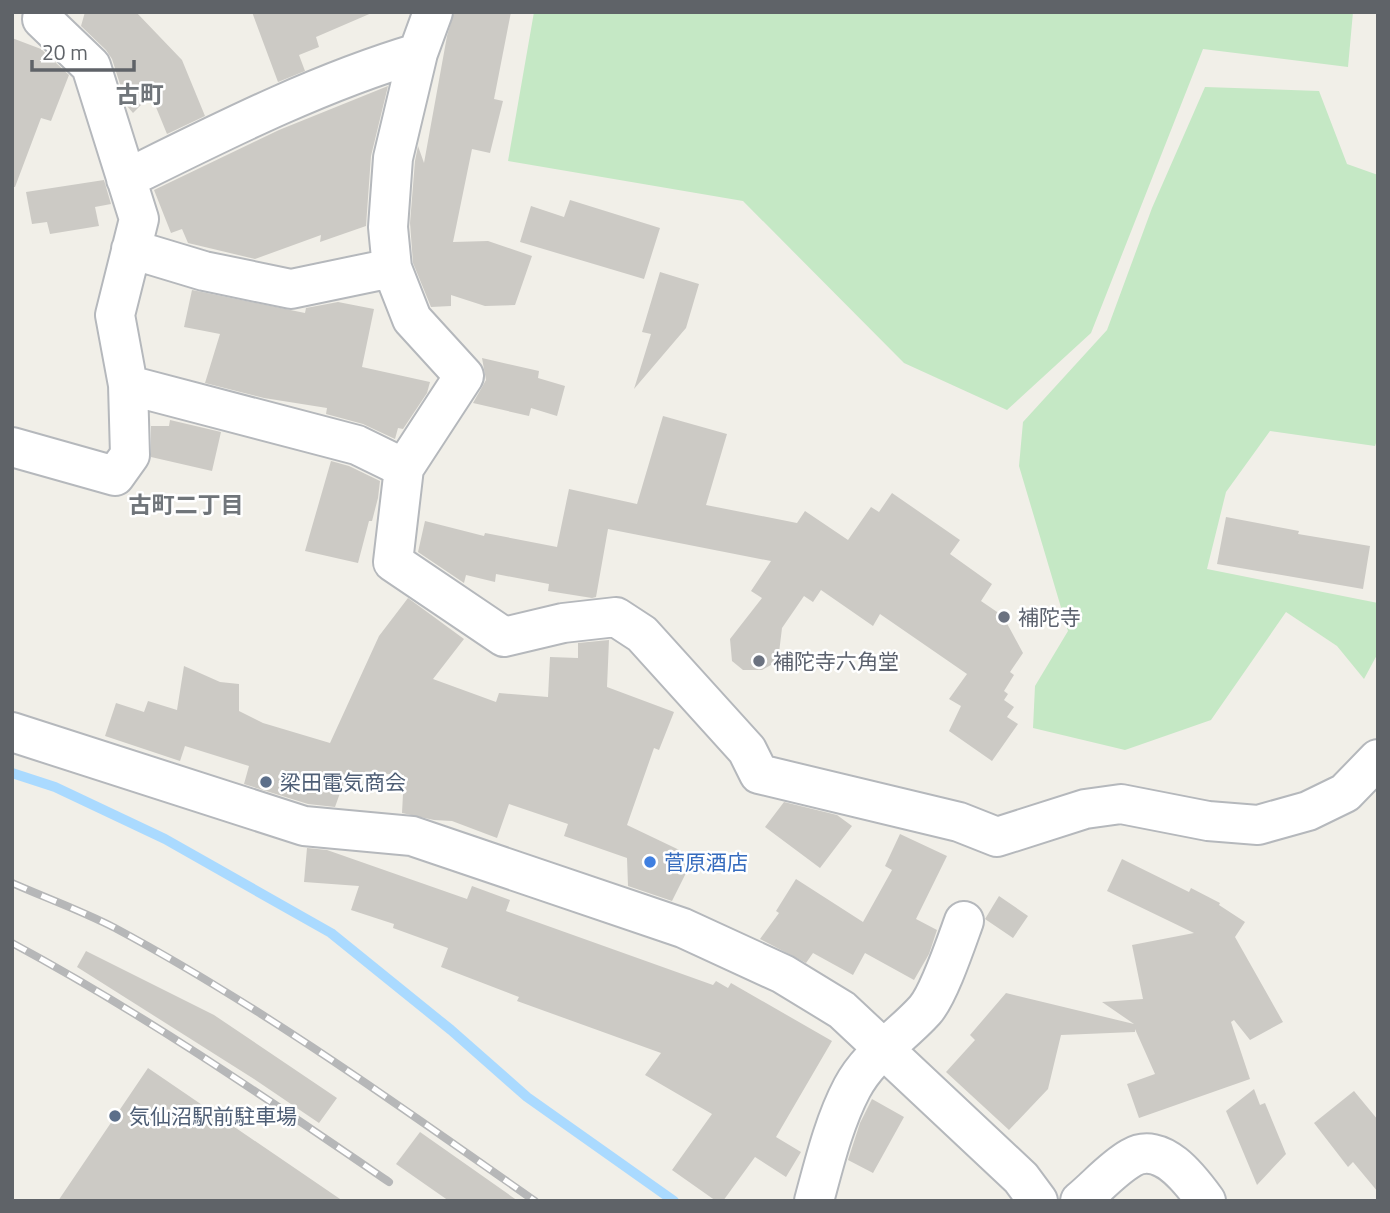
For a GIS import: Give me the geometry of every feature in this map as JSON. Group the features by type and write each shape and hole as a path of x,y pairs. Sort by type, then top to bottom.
{"street":[{"path":"433,12 418,53 393,158 388,227 392,268 412,319 464,376 404,468 393,562 504,637 563,623 616,617 642,634 657,650 747,750 759,775 959,822 997,836 1084,810 1121,804 1208,821 1258,825 1308,811 1345,793 1378,759"},
{"path":"12,447 115,475 130,455 128,385 115,315 139,219 91,66 42,19"},
{"path":"126,179 218,134 354,74 418,53"},
{"path":"131,249 204,271 291,289 392,268"},
{"path":"128,385 357,445 404,468"},
{"path":"12,732 304,826 412,836 683,929 783,974 842,1010 1021,1178 1038,1201"},
{"path":"814,1201 826,1156 852,1088 882,1048 927,1009 964,921"},
{"path":"1080,1201 1133,1156 1154,1152 1169,1160 1206,1201"}],"green space":[{"path":"534,12 1353,12 1348,67 1203,49 1091,333 1007,410 904,363 743,201 508,161"},
{"path":"1205,87 1319,91 1347,164 1378,175 1378,437 1375,446 1270,431 1226,492 1207,569 1378,603 1378,653 1364,679 1337,646 1286,612 1211,720 1125,750 1033,728 1035,686 1068,631 1019,466 1023,422 1107,330 1152,208"}],"building":[{"path":"85,12 136,12 182,60 205,116 167,134 151,95 133,113 127,106 112,59 81,26"},
{"path":"252,12 374,12 316,37 319,47 299,55 305,71 278,82"},
{"path":"454,12 511,12 494,99 503,101 490,153 472,149 453,242 488,241 532,256 515,305 485,306 451,295 451,306 431,307 413,263 410,223 415,161 418,146 424,163 447,36"},
{"path":"12,38 41,49 69,75 51,121 41,118 15,187 12,187"},
{"path":"388,86 371,156 366,226 320,242 321,235 255,259 188,243 182,229 171,233 154,190 279,130"},
{"path":"104,180 111,204 95,207 99,226 50,234 47,222 32,224 26,192"},
{"path":"570,200 660,228 644,279 520,242 531,206 564,217"},
{"path":"660,272 699,284 686,328 634,389 651,334 642,332"},
{"path":"192,290 305,313 306,308 338,302 374,309 362,367 430,382 427,393 403,429 398,428 395,439 363,424 326,414 327,408 264,398 205,383 220,334 184,327"},
{"path":"482,358 539,371 538,378 565,386 557,416 531,408 529,416 473,403 486,380"},
{"path":"663,416 727,434 706,505 797,523 805,511 848,540 871,507 879,512 892,493 960,540 950,554 992,584 981,601 1003,616 1023,653 1010,672 1014,675 1004,691 1008,694 1004,700 1014,707 1007,717 1018,724 992,761 949,731 961,706 949,699 967,674 880,614 873,626 821,590 813,602 804,596 782,628 778,661 762,670 743,670 732,661 730,639 762,598 751,591 771,561 608,529 596,597 592,598 548,591 549,584 496,574 495,582 466,575 464,583 418,552 425,521 484,536 485,533 557,547 569,489 637,504"},
{"path":"170,420 221,432 212,471 151,457 151,426 169,426"},
{"path":"331,461 349,466 380,481 372,521 369,521 358,563 305,551"},
{"path":"1226,517 1299,531 1298,534 1370,546 1363,589 1217,564"},
{"path":"408,598 464,639 433,679 496,702 499,693 548,697 550,657 578,658 578,643 609,640 607,687 674,712 659,750 654,748 627,825 694,857 672,901 628,886 627,858 564,836 568,824 509,804 497,838 452,821 402,813 404,775 356,772 352,784 344,782 335,807 308,804 244,784 249,766 185,746 180,761 105,736 116,703 144,712 148,701 177,710 184,666 220,682 239,684 239,711 263,723 330,743 379,636"},
{"path":"784,802 837,815 852,826 820,868 765,827"},
{"path":"900,834 947,856 916,919 937,930 929,954 914,980 865,953 853,975 813,953 806,963 760,939 779,913 776,911 796,879 863,922 892,870 885,866"},
{"path":"307,848 327,850 467,899 472,886 510,900 506,911 713,985 716,981 728,988 731,983 832,1041 776,1137 801,1152 786,1177 755,1157 723,1201 716,1201 672,1170 712,1114 645,1075 661,1053 517,1001 519,997 441,967 448,948 393,928 394,924 351,910 359,886 304,882"},
{"path":"1122,859 1189,892 1191,888 1220,903 1219,905 1245,922 1235,937 1283,1022 1250,1040 1234,1020 1231,1022 1250,1079 1139,1118 1127,1084 1155,1074 1135,1029 1135,1032 1061,1035 1048,1089 1009,1130 946,1072 975,1040 970,1035 1006,993 1134,1024 1102,1002 1143,999 1132,945 1194,933 1107,891"},
{"path":"999,896 1028,916 1013,938 985,919"},
{"path":"86,951 214,1015 337,1098 319,1123 77,967"},
{"path":"148,1068 343,1201 58,1201"},
{"path":"1254,1089 1260,1105 1265,1103 1286,1154 1257,1185 1226,1111"},
{"path":"1354,1091 1378,1120 1378,1192 1353,1162 1348,1167 1314,1123"},
{"path":"872,1099 904,1117 873,1173 848,1160 860,1123"},
{"path":"420,1132 518,1201 449,1201 396,1164"}],"waterway":[{"path":"12,773 55,787 165,839 331,933 451,1030 527,1097 674,1201"}],"railway":[{"path":"12,883 115,928 223,990 329,1058 535,1201"},
{"path":"12,943 157,1028 389,1182"}],"place":[{"name":"補陀寺","path":"1004,617"},
{"name":"補陀寺六角堂","path":"759,661"},
{"name":"梁田電気商会","path":"266,782"},
{"name":"菅原酒店","path":"650,862"},
{"name":"気仙沼駅前駐車場","path":"115,1116"}],"district":[{"name":"古町","path":"140,94"},
{"name":"古町二丁目","path":"186,504"}]}
